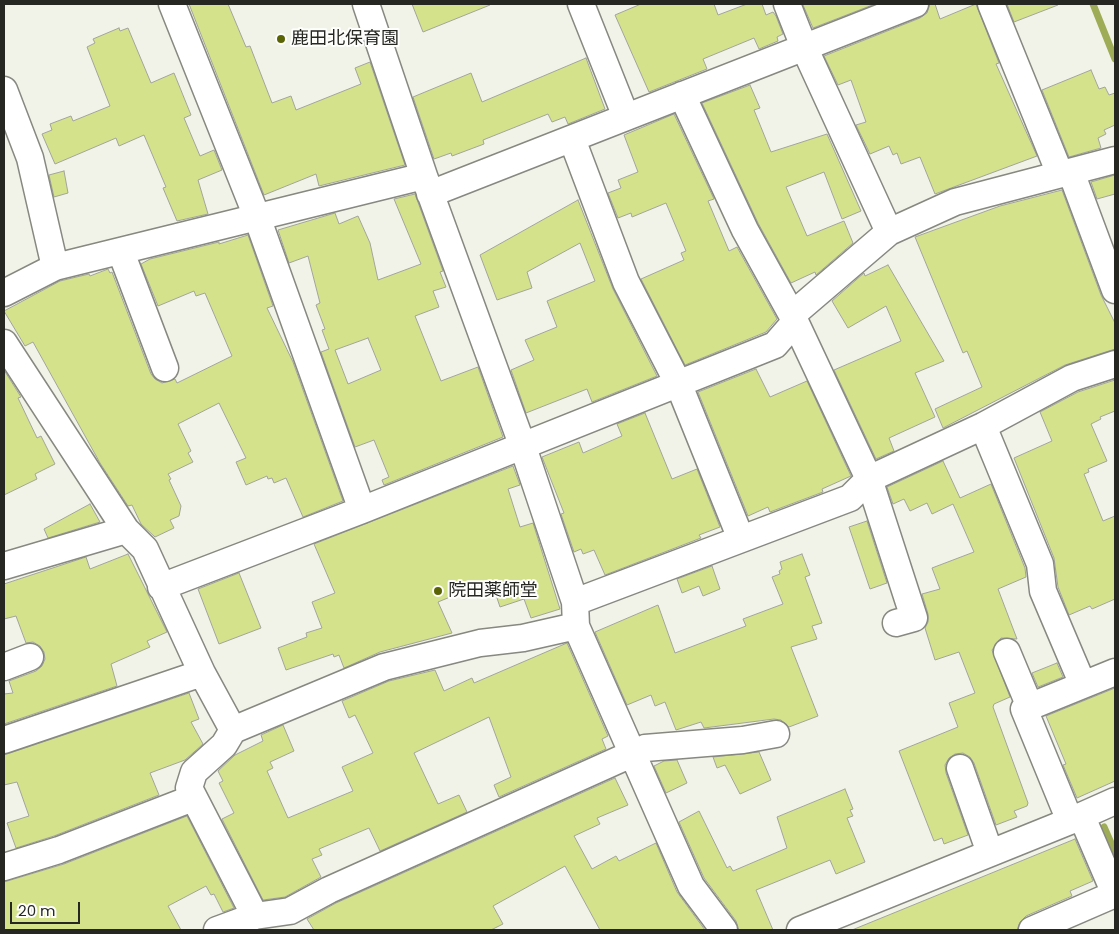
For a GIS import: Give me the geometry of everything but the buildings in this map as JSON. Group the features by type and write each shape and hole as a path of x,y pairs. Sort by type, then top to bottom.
{"street":[{"path":"172,4 257,217 362,510"},
{"path":"366,4 427,185 523,447 576,614 691,886 724,930"},
{"path":"581,4 626,117"},
{"path":"787,4 804,47 889,232"},
{"path":"4,293 55,267 257,217 427,185 572,139 915,4"},
{"path":"991,4 1115,290"},
{"path":"4,90 30,158 55,267"},
{"path":"682,95 745,230 794,319 869,479 914,618 896,623"},
{"path":"572,139 626,282 679,385 741,539"},
{"path":"161,587 523,447 775,345 794,319 889,232 955,202 1115,160"},
{"path":"121,252 165,368"},
{"path":"4,342 126,530 145,549 202,673 233,730"},
{"path":"255,916 189,788 194,772 224,745 233,730 384,667 480,643 523,638 741,539 850,498 869,479 983,426 1072,378 1115,364"},
{"path":"983,426 1040,564 1043,591 1082,685"},
{"path":"4,566 126,530"},
{"path":"1007,652 1030,707"},
{"path":"4,667 30,657"},
{"path":"1032,930 1115,894 1076,819 1024,709 1115,672"},
{"path":"4,740 202,673"},
{"path":"217,930 255,916 295,921 329,890 645,748 743,740 776,734"},
{"path":"960,768 990,854"},
{"path":"4,868 59,850 193,798"},
{"path":"800,930 1076,819 1115,801"}],"waterway":[{"path":"1093,4 1115,59"},
{"path":"1104,827 1115,852"}],"place":[{"name":"鹿田北保育園","path":"281,39"},
{"name":"院田薬師堂","path":"438,591"}]}
